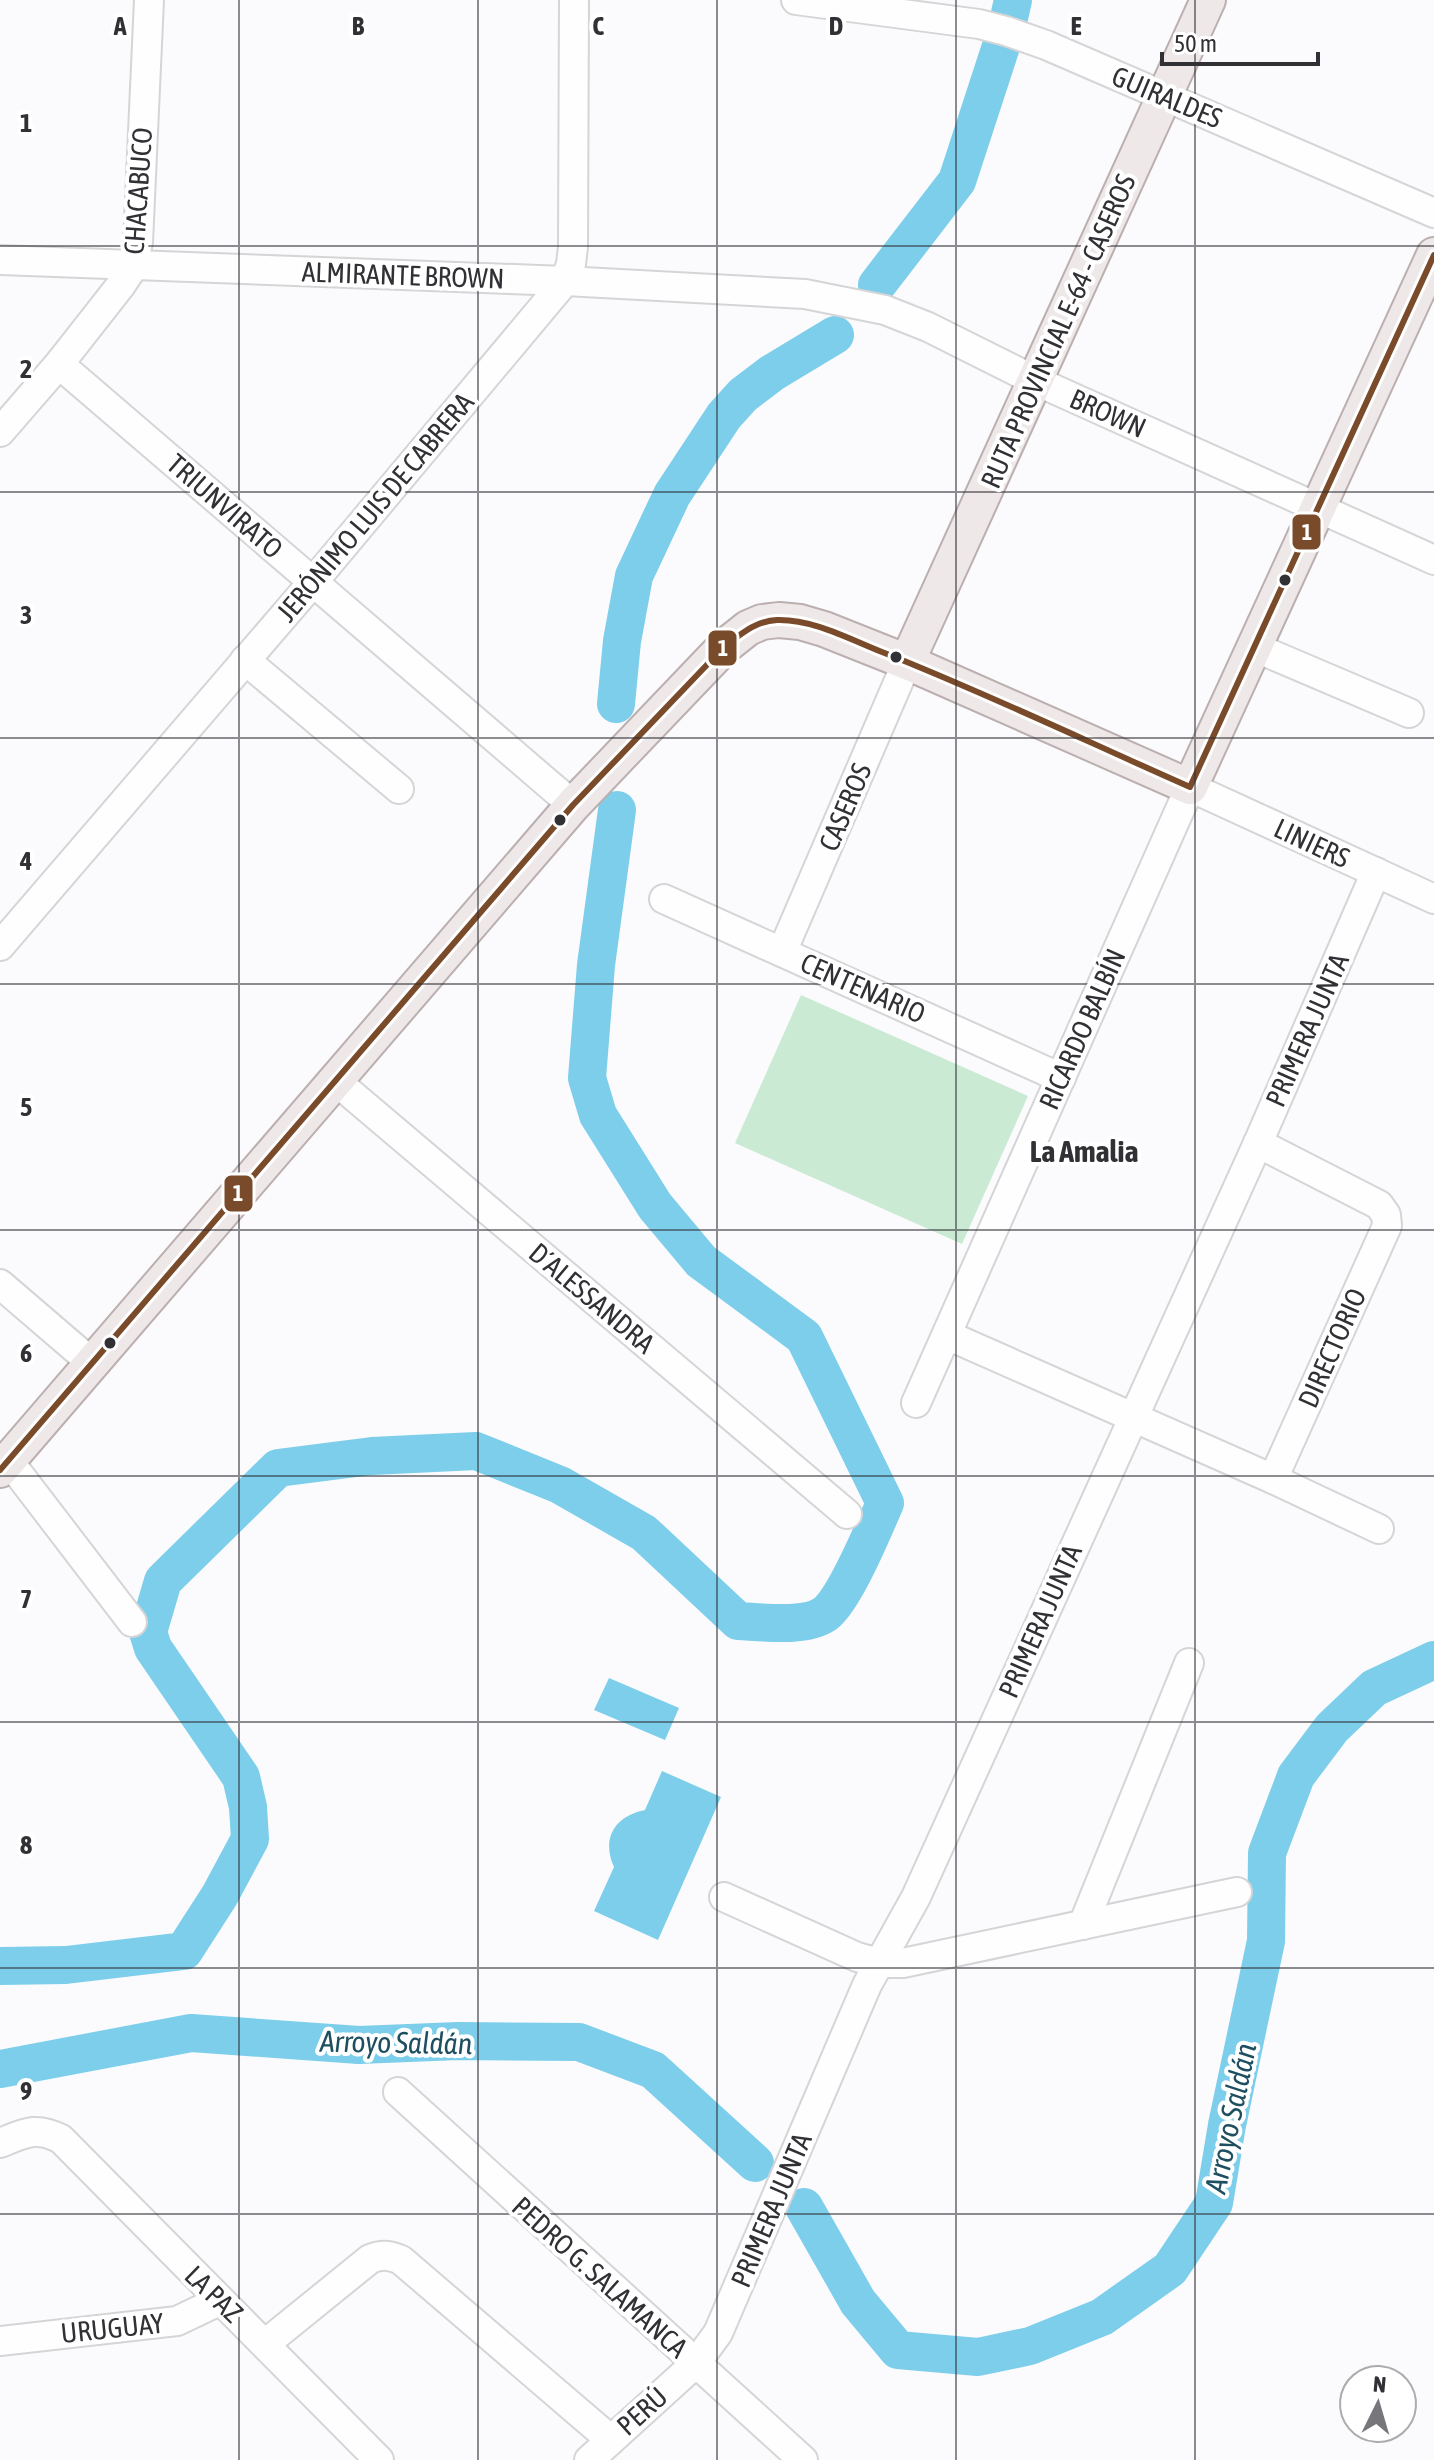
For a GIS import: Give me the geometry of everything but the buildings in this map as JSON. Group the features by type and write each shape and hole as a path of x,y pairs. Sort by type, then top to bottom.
{"main road":[{"name":"RUTA PROVINCIAL E-64 - CASEROS","path":"907,662 1208,0"},
{"path":"4,1465 573,805 724,647 748,628 762,622 800,622 824,629 907,662 1190,787 1434,255"}],"street":[{"name":"CHACABUCO","path":"0,432 59,364 133,267 138,242 149,0"},
{"name":"JERÓNIMO LUIS DE CABRERA","path":"0,946 313,582 565,281 573,247 574,0"},
{"name":"GUIRALDES","path":"796,0 979,24 1006,31 1046,45 1434,213"},
{"name":"ALMIRANTE BROWN","path":"0,260 565,281 805,294"},
{"name":"BROWN","path":"805,294 885,310 928,327 1036,381 1434,560"},
{"name":"TRIUNVIRATO","path":"59,364 573,805"},
{"path":"1254,647 1409,713"},
{"path":"245,660 399,789"},
{"name":"CASEROS","path":"782,952 907,662"},
{"name":"LINIERS","path":"1190,787 1434,899"},
{"name":"RICARDO BALBÍN","path":"916,1403 1190,787"},
{"name":"PRIMERA JUNTA","path":"696,2363 718,2333 879,1963 916,1897 1258,1143 1376,872"},
{"name":"CENTENARIO","path":"664,899 1061,1078"},
{"name":"D´ALESSANDRA","path":"337,1082 847,1514"},
{"name":"DIRECTORIO","path":"1258,1143 1379,1205 1386,1215 1387,1226 1273,1479"},
{"path":"0,1284 92,1363"},
{"path":"947,1335 1379,1529"},
{"path":"4,1465 132,1622"},
{"path":"1083,1925 1189,1663"},
{"path":"724,1897 857,1957 879,1963 903,1963 1237,1892"},
{"name":"PEDRO G. SALAMANCA","path":"398,2092 803,2460"},
{"name":"LA PAZ","path":"0,2143 34,2131 47,2132 61,2139 379,2460"},
{"path":"265,2344 370,2259 389,2255 401,2260 611,2440"},
{"name":"URUGUAY","path":"0,2341 177,2321 219,2301"},
{"name":"PERÚ","path":"589,2460 696,2363"}],"green space":[{"path":"801,995 1028,1096 962,1244 735,1143"}],"water":[{"path":"609,1678 679,1708 665,1740 594,1710"},
{"path":"662,1771 721,1797 658,1940 594,1911 614,1867 609,1847 613,1830 626,1817 645,1810"}],"waterway":[{"path":"877,285 957,181 1006,31 1013,0"},
{"path":"616,704 622,641 634,576 672,495 724,416 743,395 772,373 835,335"},
{"path":"0,1966 66,1965 184,1951 220,1895 250,1839 248,1807 241,1777 153,1648 148,1632 163,1581 278,1468 372,1456 476,1451 560,1485 644,1533 738,1621 783,1623 816,1618 833,1606 850,1579 885,1503 804,1337 701,1261 655,1206 598,1115 587,1078 596,965 617,810"},
{"name":"Arroyo Saldán","path":"804,2207 858,2302 898,2350 978,2357 1030,2346 1102,2317 1170,2269 1214,2203 1227,2125 1266,1941 1267,1853 1296,1776 1332,1728 1374,1688 1434,1660"},
{"name":"Arroyo Saldán","path":"0,2069 191,2033 359,2045 458,2041 579,2042 653,2070 755,2163"}],"transit line":[{"name":"1","path":"0,1470 573,805 724,647 749,629 777,620 804,623 831,631 960,684 1190,787 1434,255"}],"district":[{"name":"La Amalia","path":"1084,1151"}]}
